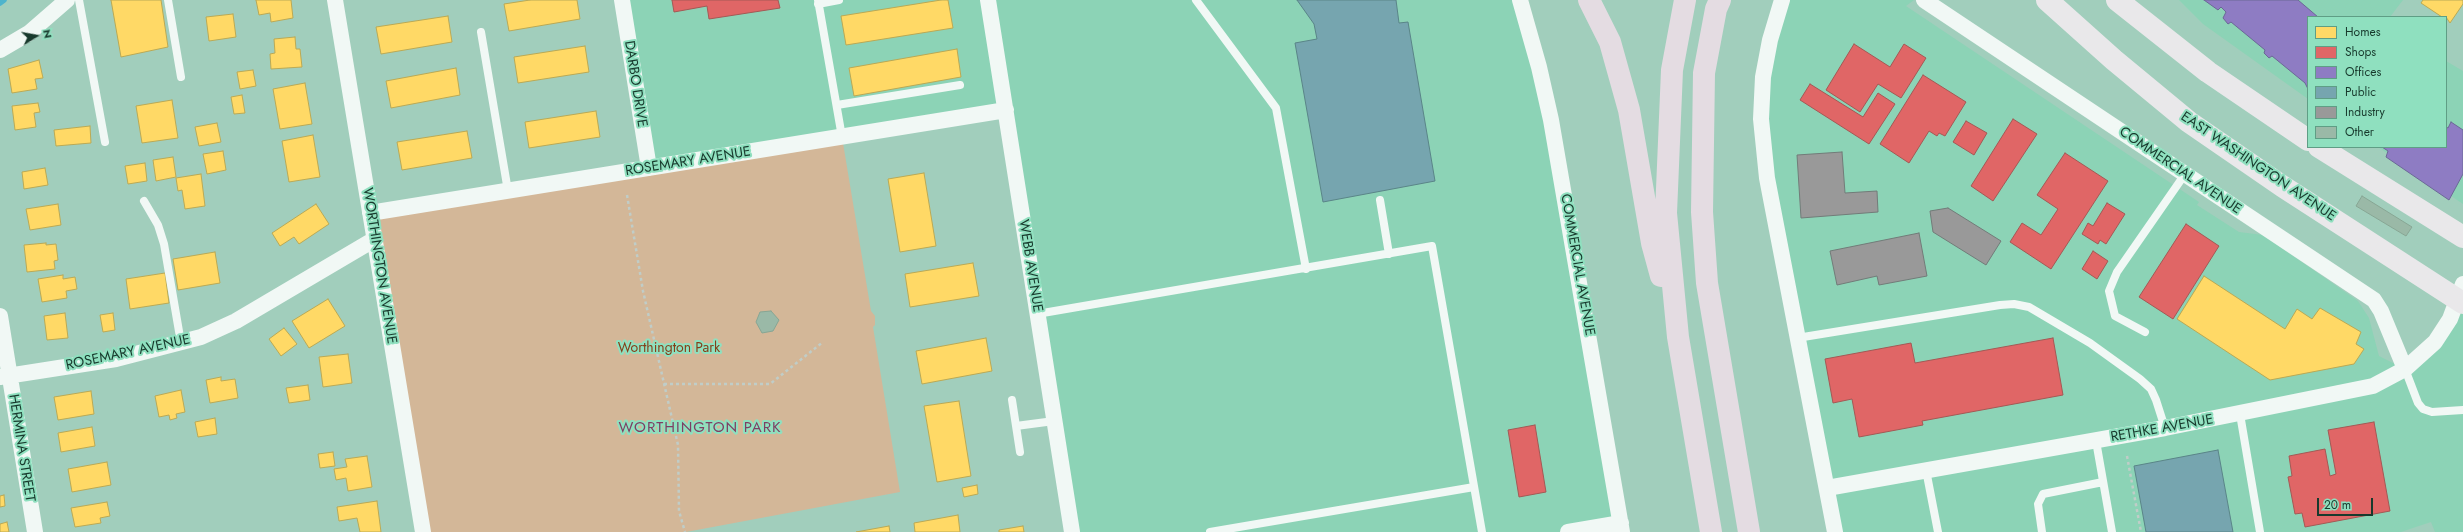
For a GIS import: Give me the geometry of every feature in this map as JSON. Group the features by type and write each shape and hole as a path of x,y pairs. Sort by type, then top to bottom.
{"highway":[{"path":"1589,0 1610,42 1629,110 1652,243 1678,337"},
{"path":"1685,0 1672,70 1667,178 1667,220 1678,337 1711,532"},
{"path":"1718,3 1704,73 1702,212 1707,282 1749,529"}],"main road":[{"name":"EAST WASHINGTON AVENUE","path":"2047,0 2114,60 2189,122 2282,186 2461,295"},
{"path":"2117,0 2208,72 2307,139"},
{"path":"2321,148 2463,237"}],"street":[{"path":"0,50 29,33 67,0"},
{"name":"WORTHINGTON AVENUE","path":"335,0 423,532"},
{"name":"DARBO DRIVE","path":"622,0 649,168"},
{"name":"WEBB AVENUE","path":"988,0 1072,532"},
{"name":"COMMERCIAL AVENUE","path":"1520,0 1539,67 1550,120 1622,528"},
{"path":"1782,0 1770,40 1763,77 1761,119 1766,178 1835,532"},
{"name":"COMMERCIAL AVENUE","path":"1924,0 2374,300 2384,317 2405,369"},
{"name":"ROSEMARY AVENUE","path":"370,213 1006,110"},
{"name":"ROSEMARY AVENUE","path":"5,376 116,359 200,337 236,321 375,239"},
{"name":"RETHKE AVENUE","path":"1827,488 2165,428 2364,388 2384,381 2405,369 2435,342 2445,327 2461,295"},
{"name":"HERMINA STREET","path":"0,316 5,376 35,532"},
{"path":"1568,532 1622,528"}],"lane":[{"path":"79,0 105,142"},
{"path":"168,0 181,77"},
{"path":"839,0 818,2 842,137"},
{"path":"1196,0 1276,108 1306,269"},
{"path":"481,32 508,190"},
{"path":"836,105 960,85"},
{"path":"2145,332 2115,316 2109,291 2117,272 2185,174"},
{"path":"1380,200 1389,254"},
{"path":"144,202 158,225 164,244 181,343"},
{"path":"1037,314 1306,269 1432,246 1482,532"},
{"path":"1797,338 2000,305 2014,304 2029,307 2090,343 2140,378 2151,389 2165,428"},
{"path":"2405,369 2418,403 2423,409 2432,412 2463,410"},
{"path":"1012,400 1020,452"},
{"path":"2240,414 2260,532"},
{"path":"1016,426 1054,421"},
{"path":"2096,440 2112,532"},
{"path":"1926,470 1938,532"},
{"path":"2042,532 2038,504 2043,494 2103,482"},
{"path":"1210,532 1474,487"}],"path":[{"path":"627,195 643,290 678,446 679,511 685,532"},
{"path":"664,384 770,384 823,342"},
{"path":"2127,456 2141,532"}],"shaded area":[{"path":"622,0 1520,0 1621,523 1568,532 1072,532 1006,111 649,168"},
{"path":"1782,0 1914,0 1906,6 2199,202 2197,205 2239,232 2263,235 2358,301 2369,318 2379,356 2405,369 2463,303 2463,532 2435,532 2431,522 2401,532 1835,532 1761,119"},
{"path":"2179,0 2403,0 2391,16 2307,16 2307,98 2203,24"},
{"path":"2447,62 2463,71 2463,204 2379,148 2447,148"}],"green space":[{"name":"Worthington Park","path":"842,137 871,311 875,316 875,325 873,327 900,492 686,532 423,532 370,213"}],"building: Homes":[{"path":"111,0 161,0 168,47 121,57"},
{"path":"256,0 291,0 293,18 271,22 270,13 259,15"},
{"path":"530,0 577,0 580,19 509,31 504,4"},
{"path":"948,0 953,28 846,45 841,16"},
{"path":"2423,0 2463,0 2463,4 2450,23 2447,16 2440,16 2421,3"},
{"path":"233,14 236,37 209,41 206,17"},
{"path":"448,16 452,42 381,54 376,27"},
{"path":"295,37 296,49 300,49 302,67 271,69 270,54 275,53 274,39"},
{"path":"585,46 589,72 518,83 514,57"},
{"path":"957,49 961,77 854,96 849,68"},
{"path":"39,60 43,78 35,79 37,89 12,93 8,69"},
{"path":"456,68 460,95 391,108 386,81"},
{"path":"253,70 256,86 240,89 237,72"},
{"path":"305,83 312,124 280,129 273,89"},
{"path":"242,95 245,113 234,114 231,97"},
{"path":"172,100 178,138 142,143 136,106"},
{"path":"38,103 40,112 34,113 36,127 15,130 12,106"},
{"path":"596,111 600,137 529,148 525,122"},
{"path":"217,123 221,142 199,146 195,127"},
{"path":"90,126 91,143 56,146 54,130"},
{"path":"467,131 472,158 402,170 397,142"},
{"path":"313,135 320,177 289,182 282,141"},
{"path":"223,151 226,170 207,174 203,154"},
{"path":"173,157 176,177 156,181 153,160"},
{"path":"145,163 147,181 128,184 125,166"},
{"path":"45,168 48,185 24,189 22,172"},
{"path":"924,173 936,246 900,252 888,179"},
{"path":"201,174 205,206 185,209 182,190 178,191 176,178"},
{"path":"58,204 61,225 30,230 26,209"},
{"path":"316,204 329,224 299,244 294,237 280,246 272,233"},
{"path":"46,243 46,245 56,244 58,260 54,261 55,269 27,272 24,245"},
{"path":"215,252 220,283 178,290 173,259"},
{"path":"973,263 979,296 910,307 905,274"},
{"path":"165,273 169,303 130,309 126,279"},
{"path":"63,275 63,279 75,277 77,289 66,291 67,298 42,302 38,279"},
{"path":"2204,276 2285,329 2297,309 2312,319 2320,308 2361,332 2356,344 2364,349 2354,364 2270,380 2177,319"},
{"path":"328,299 345,326 309,348 292,321"},
{"path":"65,313 68,338 47,340 44,316"},
{"path":"113,313 115,330 103,332 100,315"},
{"path":"284,328 297,344 281,356 269,339"},
{"path":"986,338 992,371 922,384 916,351"},
{"path":"348,354 352,383 323,387 319,357"},
{"path":"221,377 221,381 235,379 238,398 210,403 206,380"},
{"path":"308,385 310,400 289,403 286,388"},
{"path":"181,390 185,412 176,414 177,418 170,420 169,415 159,417 155,396"},
{"path":"91,391 94,414 58,420 54,397"},
{"path":"959,401 971,476 937,482 924,406"},
{"path":"215,418 217,434 198,437 195,422"},
{"path":"92,427 95,446 61,452 58,433"},
{"path":"333,452 335,466 320,468 318,454"},
{"path":"367,456 372,487 348,491 346,478 336,480 334,469 347,467 345,459"},
{"path":"107,462 111,485 72,492 68,469"},
{"path":"977,485 978,494 964,497 962,488"},
{"path":"4,495 5,506 0,507 0,496"},
{"path":"377,501 381,532 360,532 357,518 339,521 337,507"},
{"path":"107,502 110,516 100,518 101,523 75,527 71,508"},
{"path":"958,515 960,532 915,532 914,523"},
{"path":"7,522 9,532 0,532 0,524"},
{"path":"889,526 890,532 856,532"},
{"path":"1023,526 1024,532 999,532 999,530"}],"building: Shops":[{"path":"672,0 778,0 780,8 709,19 707,6 674,12"},
{"path":"1854,44 1890,67 1904,44 1926,58 1901,98 1878,84 1860,112 1826,90"},
{"path":"1923,75 1966,102 1945,136 1939,133 1937,136 1929,131 1909,163 1880,144"},
{"path":"1810,84 1863,117 1878,93 1895,104 1869,144 1800,100"},
{"path":"2013,119 2037,134 1993,201 1971,186"},
{"path":"1966,121 1987,133 1974,155 1953,142"},
{"path":"2065,153 2108,181 2051,269 2010,242 2022,223 2041,235 2058,209 2037,195"},
{"path":"2107,203 2125,214 2106,244 2100,240 2098,244 2082,234 2088,223 2093,226"},
{"path":"2186,224 2219,246 2173,319 2139,297"},
{"path":"2093,251 2108,261 2097,279 2082,269"},
{"path":"2053,338 2063,395 1922,421 1923,425 1859,437 1852,399 1833,403 1825,359 1911,343 1915,363"},
{"path":"2374,422 2390,511 2305,527 2302,513 2295,514 2288,477 2292,476 2289,456 2325,449 2330,476 2336,474 2328,430"},
{"path":"1535,425 1546,492 1519,497 1508,430"}],"building: Offices":[{"path":"2204,0 2298,0 2317,16 2307,16 2307,87 2305,83 2272,56 2269,58 2264,53 2265,50 2231,22 2228,24 2223,18 2226,12 2221,7 2218,10"},
{"path":"2451,122 2463,130 2463,174 2449,200 2386,157 2388,151 2384,148 2447,148 2448,128"}],"building: Public":[{"path":"1297,0 1396,0 1399,23 1408,22 1435,181 1323,202 1295,43 1317,39 1314,24"},
{"path":"2218,450 2233,532 2146,532 2134,466"}],"building: Industry":[{"path":"1842,152 1845,193 1877,191 1878,212 1801,218 1797,155"},
{"path":"1948,208 2001,241 1986,265 1933,232 1930,211"},
{"path":"1919,233 1927,276 1879,285 1877,276 1837,285 1830,251"}],"building: Other":[{"path":"2362,196 2412,227 2406,236 2356,206"},
{"path":"771,311 779,320 773,331 762,333 756,322 760,312"}],"waterway":[{"path":"0,3 4,0"}],"district":[{"name":"WORTHINGTON PARK","path":"700,428"}]}
